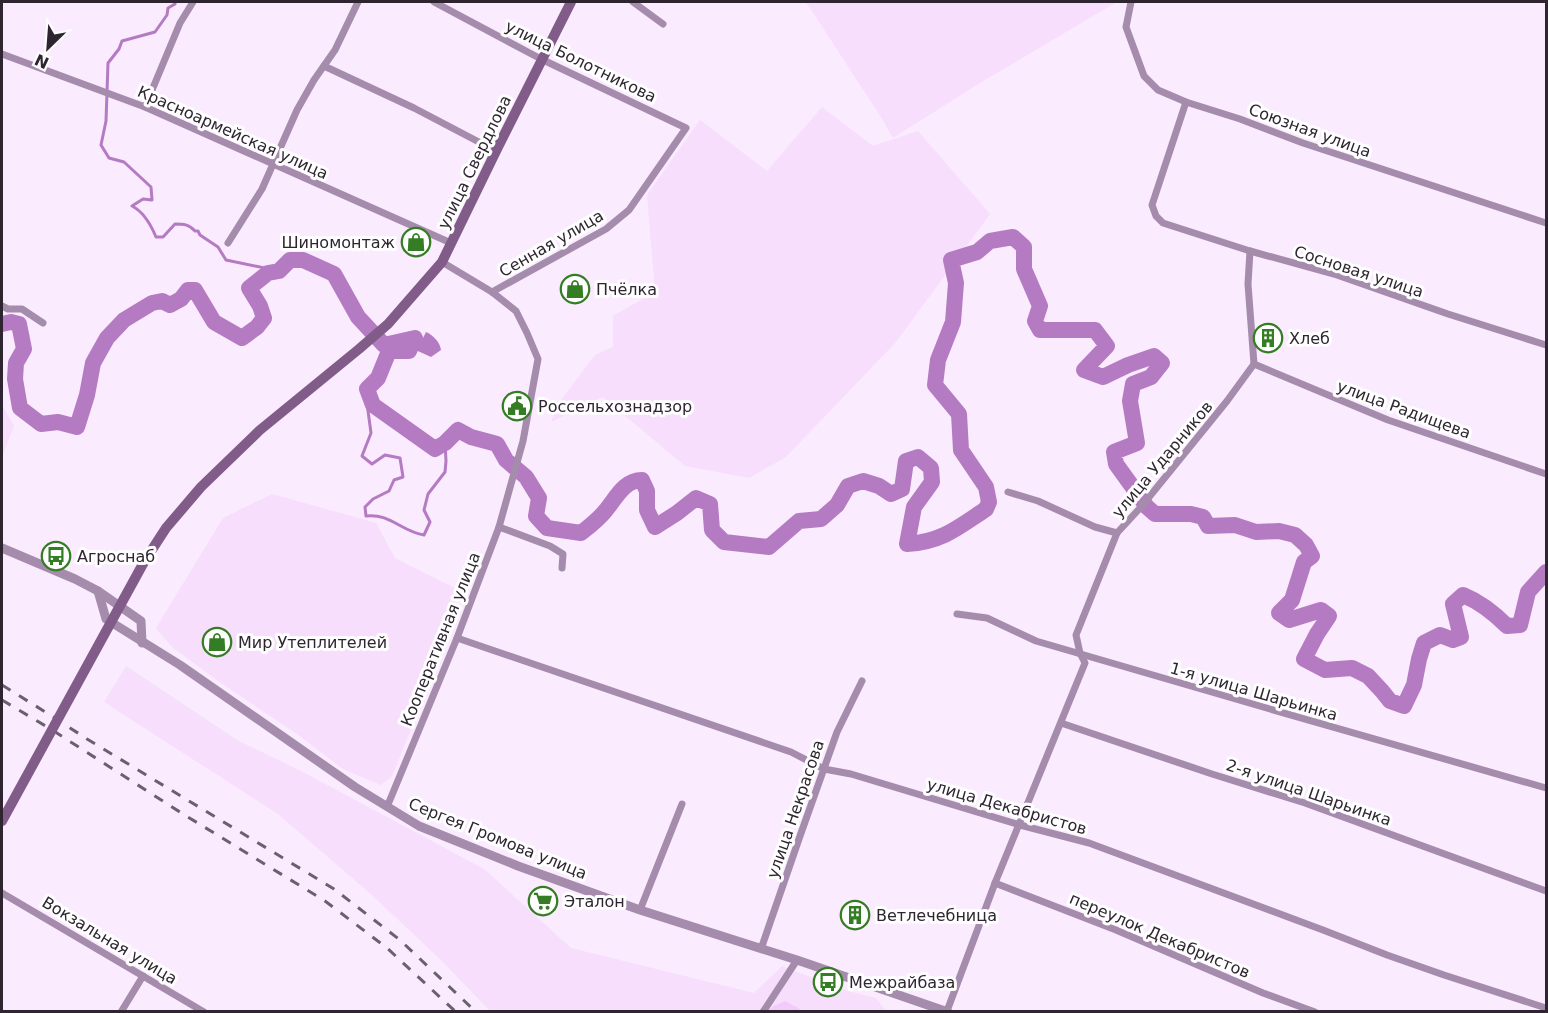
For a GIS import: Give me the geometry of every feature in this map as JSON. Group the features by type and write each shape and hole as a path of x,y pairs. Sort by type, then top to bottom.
{"main road":[{"name":"улица Свердлова","path":"2,821 144,562 166,528 201,487 260,430 388,324 442,262 571,2"}],"street":[{"path":"145,108 180,23 193,2"},
{"path":"228,243 262,189 297,110 335,50 358,2"},
{"name":"улица Болотникова","path":"434,2 686,128"},
{"path":"633,2 663,24"},
{"name":"Союзная улица","path":"1131,2 1126,27 1144,76 1158,90 1186,102 1367,165 1546,223"},
{"name":"Красноармейская улица","path":"2,54 145,108 451,243"},
{"path":"324,66 403,102 496,150"},
{"name":"Сосновая улица","path":"1186,102 1152,205 1156,216 1163,223 1250,251 1334,274 1546,345"},
{"name":"Сенная улица","path":"492,292 606,228 629,210 686,128"},
{"path":"1250,251 1248,284 1254,364"},
{"path":"442,262 492,292"},
{"name":"Кооперативная улица","path":"387,807 457,638 499,527 518,461 538,359 516,311 492,292"},
{"path":"2,306 8,309 22,309 43,323"},
{"name":"улица Радищева","path":"1254,364 1388,420 1546,474"},
{"name":"улица Ударников","path":"947,1011 995,883 1085,663 1076,635 1117,533 1227,401 1254,364"},
{"path":"1008,492 1038,501 1095,527 1117,533"},
{"path":"499,527 550,546 563,554 562,568"},
{"path":"2,548 98,591 141,621 142,643"},
{"name":"Сергея Громова улица","path":"98,591 106,619 180,665 355,788 419,825 518,866 640,910 947,1011"},
{"name":"1-я улица Шарьинка","path":"957,614 987,618 1036,641 1546,788"},
{"name":"улица Декабристов","path":"457,638 781,748 824,769 851,774 1020,825 1089,843 1410,963 1546,1008"},
{"name":"улица Некрасова","path":"761,949 837,732 862,681"},
{"name":"2-я улица Шарьинка","path":"1061,723 1305,803 1546,891"},
{"path":"640,910 682,804"},
{"name":"переулок Декабристов","path":"995,883 1116,930 1263,993 1315,1011"},
{"name":"Вокзальная улица","path":"2,893 204,1011"},
{"path":"763,1011 797,960"},
{"path":"121,1011 143,976"}],"shaded area":[{"path":"806,2 1115,3 975,86 893,138"},
{"path":"822,107 873,146 918,131 990,214 896,342 786,457 749,478 685,466 603,397 551,422 558,404 595,355 613,347 613,316 655,292 647,195 700,120 767,171"},
{"path":"426,332 436,339 441,350 431,357 409,347 410,341 417,337 423,338"},
{"path":"2,405 14,426 2,457"},
{"path":"272,494 376,523 395,558 459,590 421,705 392,776 381,785 343,769 172,647 156,628 223,518"},
{"name":"Межрайбаза","path":"126,666 237,740 301,771 484,869 571,948 754,993 782,966 848,991 876,998 886,1011 490,1011 441,960 373,896 278,814 104,702"},
{"path":"785,1001 800,1009 798,1011 766,1012 774,1006"}],"waterway":[{"path":"175,2 168,8 167,15 155,32 122,41 108,63 106,121 101,145 109,158 124,162 151,187 152,200 143,199 132,206 147,219 156,237 163,237 175,224 186,225 198,231 200,235 218,247 226,260 279,271"},
{"path":"2,324 11,322 19,324 24,349 16,363 15,379 20,408 41,424 58,422 77,427 87,395 93,363 107,338 124,320 152,303 162,301 170,305 181,299 188,290 195,290 214,322 242,338 257,327 264,318 249,288 268,273 279,271 290,260 303,260 334,274 358,317 384,345 415,338 409,351 389,351 378,378 367,389 373,405 435,449 458,430 471,437 497,444 506,460 526,477 539,498 536,516 547,528 581,533 600,516 625,486 642,480 647,491 647,510 655,527 696,498 710,504 712,530 724,542 769,547 799,521 821,519 837,505 848,486 863,481 879,486 891,494 902,489 906,461 918,457 931,468 932,482 914,507 907,544 919,543 949,533 986,509 989,502 986,487 961,450 959,414 935,385 938,360 953,322 956,283 951,260 977,252 990,241 1013,237 1024,247 1024,269 1040,306 1035,321 1040,330 1095,330 1107,346 1084,370 1103,377 1154,356 1162,363 1151,377 1133,384 1130,401 1137,443 1114,452 1116,464 1147,507 1155,514 1191,514 1203,517 1208,526 1235,525 1256,532 1279,531 1295,535 1306,545 1312,556 1304,562 1292,600 1279,613 1289,620 1321,610 1329,616 1304,659 1325,670 1352,668 1368,676 1390,701 1404,706 1414,685 1424,643 1440,635 1453,640 1461,637 1453,604 1463,595 1486,608 1507,626 1520,625 1528,592 1546,572"},
{"path":"367,389 371,433 362,456 372,464 385,455 400,458 403,477 394,480 389,491 373,499 365,507 366,516 382,517 424,535 430,522 424,510 428,494 445,472 445,443"}],"railway":[{"path":"2,685 334,889 400,940 476,1012"},
{"path":"2,700 325,901 387,948 456,1012"}],"place":[{"name":"Шиномонтаж","path":"416,242"},
{"name":"Пчёлка","path":"575,289"},
{"name":"Хлеб","path":"1268,338"},
{"name":"Россельхознадзор","path":"517,406"},
{"name":"Агроснаб","path":"56,556"},
{"name":"Мир Утеплителей","path":"217,642"},
{"name":"Эталон","path":"543,901"},
{"name":"Ветлечебница","path":"855,915"},
{"name":"Межрайбаза","path":"828,982"}]}
